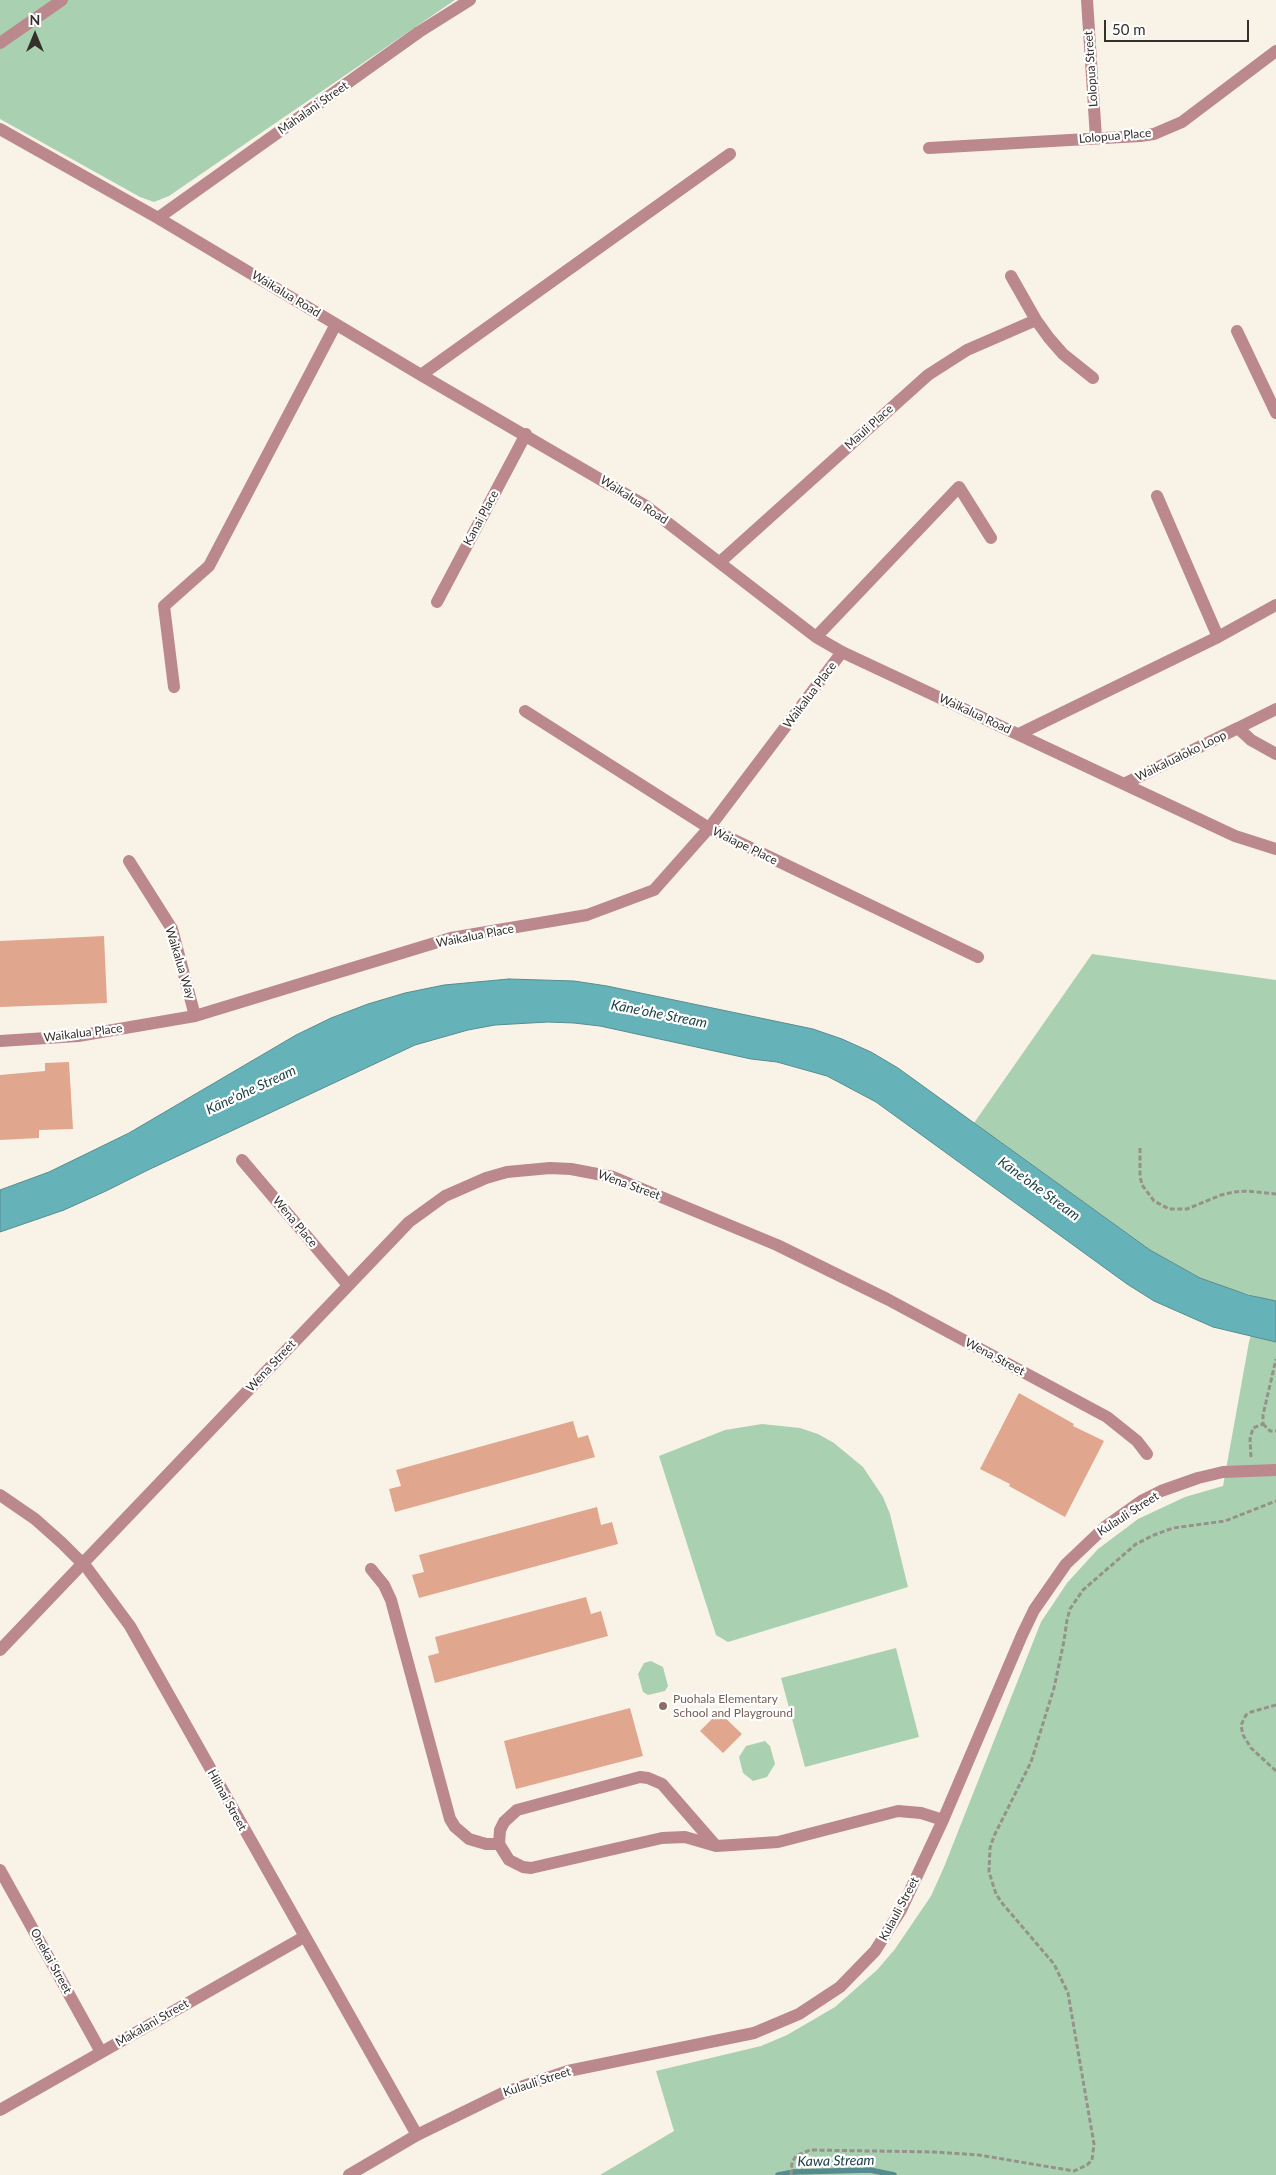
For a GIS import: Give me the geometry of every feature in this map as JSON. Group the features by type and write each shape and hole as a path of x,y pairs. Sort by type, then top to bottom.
{"street":[{"path":"0,43 62,0"},
{"name":"Mahalani Street","path":"158,218 418,32 470,0"},
{"name":"Lolopua Street","path":"1087,0 1096,138"},
{"name":"Lolopua Place","path":"929,148 1154,134 1175,126 1196,113 1276,51"},
{"name":"Waikalua Road","path":"0,129 158,218 421,375 526,434 646,506 816,637 842,652 1235,836 1276,850"},
{"path":"421,375 730,154"},
{"path":"1011,276 1036,320 1063,354 1092,378"},
{"name":"Mauli Place","path":"720,562 928,375 967,350 1036,320"},
{"path":"174,687 164,606 209,566 336,324"},
{"path":"1237,331 1276,413"},
{"name":"Kanai Place","path":"437,602 526,434"},
{"path":"816,637 959,487 991,538"},
{"path":"1157,496 1218,637"},
{"path":"1019,734 1218,637 1276,605"},
{"name":"Waikalua Place","path":"0,1041 78,1036 195,1016 451,938 587,916 654,890 709,828 842,652"},
{"name":"Waikalualoko Loop","path":"1124,784 1276,709"},
{"name":"Waiape Place","path":"525,711 709,828 978,957"},
{"name":"Waikalualoko Loop","path":"1238,728 1251,740 1276,754"},
{"name":"Waikalua Way","path":"129,861 172,929 195,1016"},
{"name":"Wena Place","path":"242,1160 348,1285"},
{"name":"Wena Street","path":"0,1650 409,1222 445,1196 465,1186 486,1178 528,1169 571,1169 592,1172 633,1185 776,1245 887,1299 1107,1417 1137,1442 1147,1454"},
{"name":"Kulauli Street","path":"349,2175 472,2106 535,2081 568,2071 754,2033 777,2025 821,2002 858,1970 889,1931 943,1820 1026,1626 1049,1586 1066,1564 1105,1527 1143,1500 1180,1484 1223,1472 1276,1470"},
{"name":"Hilinai Street","path":"0,1495 35,1519 83,1564 110,1596 130,1626 417,2136"},
{"path":"371,1569 384,1585 391,1600 450,1819 455,1827 469,1839 486,1844 499,1844"},
{"path":"716,1846 662,1784 640,1777 517,1810 504,1822 500,1830 499,1844 509,1860 523,1867 530,1868 662,1838 685,1837 716,1846 778,1842 898,1811 914,1812 943,1820"},
{"name":"Onekai Street","path":"0,1870 101,2052"},
{"name":"Makalani Street","path":"0,2110 304,1937"}],"path":[{"path":"1140,1148 1140,1176 1142,1185 1154,1201 1170,1209 1187,1209 1220,1195 1234,1192 1247,1191 1276,1194"},
{"path":"1276,1359 1263,1415 1263,1424 1270,1430 1276,1431"},
{"path":"1252,1470 1250,1439 1253,1428 1263,1424"},
{"path":"792,2175 792,2162 800,2153 810,2150 934,2152 979,2155 1074,2171 1087,2165 1092,2160 1094,2144 1068,1993 1054,1964 996,1894 989,1872 990,1848 994,1836 1031,1762 1054,1688 1070,1609 1083,1590 1121,1556 1154,1535 1172,1528 1225,1521 1276,1501"},
{"path":"1276,1705 1251,1712 1242,1720 1241,1726 1242,1735 1251,1748 1276,1771"}],"green space":[{"path":"0,0 455,0 169,196 154,202 140,197 0,119"},
{"path":"1092,954 1276,980 1276,2175 600,2175 674,2131 656,2071 761,2046 787,2035 835,2007 877,1970 895,1949 931,1896 1041,1622 1067,1583 1098,1549 1138,1519 1185,1497 1223,1486 1249,1342 1261,1298 1200,1278 1150,1250 974,1123"},
{"path":"762,1424 800,1428 818,1434 834,1443 863,1467 883,1497 890,1514 908,1587 728,1642 716,1635 659,1456 725,1430"},
{"path":"896,1648 919,1737 805,1767 781,1678"},
{"path":"651,1661 663,1667 668,1686 665,1691 648,1695 643,1692 638,1674 644,1663"},
{"path":"765,1741 770,1746 775,1764 767,1777 753,1781 743,1773 739,1757 746,1746"}],"water":[{"name":"Kāne'ohe Stream","path":"509,979 574,981 607,986 813,1029 871,1052 898,1068 1150,1250 1200,1278 1248,1295 1276,1301 1276,1342 1213,1327 1154,1301 1127,1284 876,1102 827,1076 777,1062 751,1059 600,1026 574,1023 548,1022 495,1025 468,1030 415,1045 64,1210 0,1232 0,1190 49,1172 129,1133 296,1035 331,1018 405,993 444,985"}],"building":[{"path":"104,936 107,1003 0,1007 0,941"},
{"path":"69,1062 73,1129 39,1130 39,1138 0,1140 0,1075 45,1071 45,1063"},
{"path":"1019,1393 1074,1424 1073,1426 1104,1441 1065,1517 1009,1486 1010,1484 980,1469"},
{"path":"573,1421 578,1438 588,1435 595,1457 395,1512 389,1489 401,1486 396,1470"},
{"path":"597,1507 601,1525 612,1522 618,1544 419,1598 412,1575 424,1572 419,1555"},
{"path":"586,1597 591,1614 601,1611 608,1636 435,1683 428,1656 439,1653 435,1637"},
{"path":"630,1708 643,1756 516,1789 504,1741"},
{"path":"719,1712 742,1734 723,1753 700,1731"}],"waterway":[{"name":"Kawa Stream","path":"778,2175 794,2172 870,2170 894,2175"}],"place":[{"name":"Puohala Elementary School and Playground","path":"663,1706"}]}
